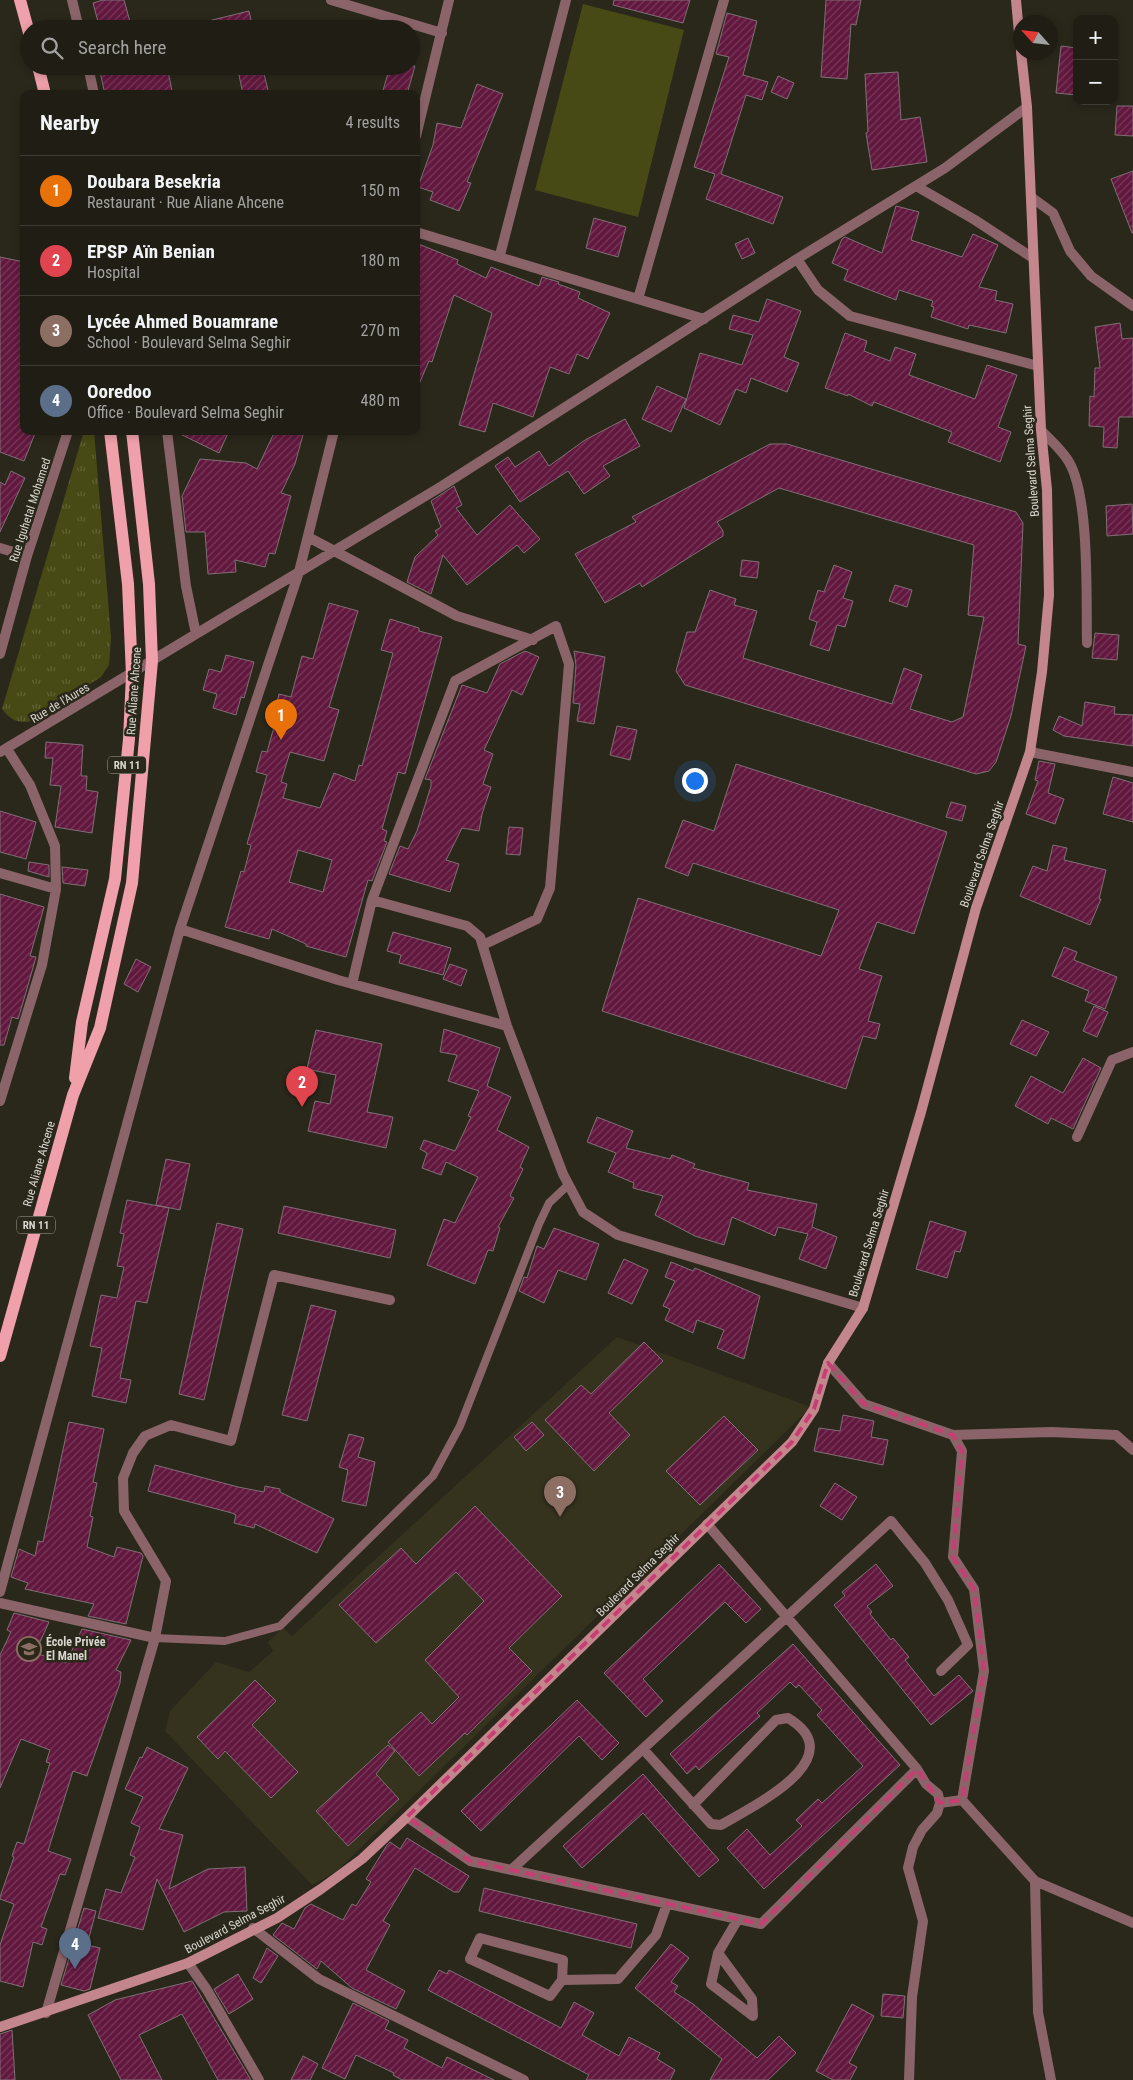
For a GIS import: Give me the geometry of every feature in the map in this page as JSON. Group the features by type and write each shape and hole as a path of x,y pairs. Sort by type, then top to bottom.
{"main road":[{"path":"20,0 25,20"},
{"path":"1016,0 1017,15"},
{"name":"Boulevard Selma Seghir","path":"0,2027 46,2013 188,1963 253,1928 277,1918 362,1859 538,1692 792,1442 814,1409 828,1363 863,1308 921,1112 976,908 1030,752 1042,672 1049,595 1047,490 1041,430 1027,107 1022,60"},
{"path":"40,75 44,90"},
{"name":"Rue Aliane Ahcene","path":"72,1095 82,1022 115,879 129,739 132,675 128,584 110,435"},
{"name":"Rue Aliane Ahcene","path":"0,1356 72,1095 100,1028 132,883 152,661 148,584 132,435"}],"street":[{"path":"72,0 77,20"},
{"path":"331,0 398,20"},
{"path":"420,120 449,0"},
{"path":"500,255 566,0"},
{"path":"638,299 724,0"},
{"path":"420,26 442,33"},
{"path":"90,75 93,90"},
{"name":"Rue de l'Aures","path":"4,750 132,675 196,634 442,486 797,259 916,186 973,149 1027,107"},
{"path":"916,186 975,220 1033,258"},
{"path":"1031,197 1053,213 1070,251 1091,276 1133,306"},
{"path":"420,233 500,255 704,319"},
{"path":"797,259 818,290 850,316 1038,366"},
{"path":"1041,430 1069,462 1078,489 1084,542 1087,643"},
{"name":"Rue Iguhetal Mohamed","path":"0,654 27,556 67,435"},
{"path":"167,435 186,586 196,634"},
{"path":"0,1592 180,929 299,572 333,435"},
{"path":"308,537 457,616 532,640"},
{"path":"0,548 27,556"},
{"path":"352,984 372,900 455,681 556,626 569,664 550,888 537,919 483,944"},
{"path":"0,1101 42,965 56,889 55,846 30,785 4,750"},
{"path":"1030,752 1133,772"},
{"path":"0,873 56,889"},
{"path":"372,900 467,926 475,932 483,944 507,1026 568,1184 583,1212 618,1235 863,1308"},
{"path":"180,929 352,984 507,1026"},
{"path":"1077,1137 1112,1060 1133,1052"},
{"path":"46,2013 155,1638 166,1581 124,1512 123,1478 133,1453 145,1436 171,1425 231,1441 274,1275 390,1300"},
{"path":"828,1363 864,1404 953,1435 1052,1432 1116,1435 1133,1450"},
{"path":"953,1435 962,1451 953,1557 974,1589 984,1671 962,1800"},
{"path":"511,1870 891,1522 925,1563 948,1600 968,1645 941,1671"},
{"path":"707,1524 917,1769 926,1784 938,1794 940,1803 937,1813 922,1830 912,1847 908,1868 923,1921 912,1997 909,2080"},
{"path":"0,1602 155,1638"},
{"path":"643,1749 693,1805 711,1824 721,1825 785,1786 801,1768 810,1752 810,1740 796,1723 788,1718 776,1720 693,1805"},
{"path":"407,1817 470,1861 761,1924 917,1769"},
{"path":"940,1803 962,1800"},
{"path":"962,1800 1036,1881 1133,1923"},
{"path":"1036,1881 1038,2012 1051,2080"},
{"path":"562,1980 618,1979 656,1935 667,1904"},
{"path":"718,1953 752,1999 753,2016 711,1984 718,1953 738,1919"},
{"path":"253,1928 319,1979 524,2080"},
{"path":"480,1938 563,1960 562,1980 550,1996 470,1959 480,1938"},
{"path":"188,1963 207,1990 259,2080"}],"lane":[{"path":"155,1638 225,1641 280,1626 433,1476 460,1426 538,1224 549,1203 568,1184"}],"highlighted area":[{"path":"828,1363 864,1404 953,1435 962,1451 953,1557 974,1589 984,1671 962,1800 940,1803 917,1769 761,1924 470,1861 407,1817 538,1692 792,1442 814,1409"}],"shaded area":[{"path":"617,1337 811,1407 336,1872 312,1885 165,1731 170,1711 216,1662 249,1672 273,1651 268,1642 283,1628 292,1636"}],"green space":[{"path":"583,4 684,30 638,217 535,190"},
{"path":"83,435 94,435 111,637 109,665 101,677 31,721 18,721 8,716 2,709"}],"building":[{"path":"103,0 124,0 130,20 98,20 93,3"},
{"path":"614,0 690,0 683,23 613,5"},
{"path":"826,0 861,0 856,25 851,24 847,79 821,77"},
{"path":"249,11 251,20 212,20"},
{"path":"727,13 757,21 743,75 768,82 762,100 746,95 721,174 783,197 773,224 706,199 715,174 694,167 729,57 716,54"},
{"path":"1061,46 1073,48 1073,95 1056,93"},
{"path":"898,72 901,120 920,117 927,162 872,170 866,133 868,132 865,74"},
{"path":"101,75 169,75 172,90 104,90"},
{"path":"239,75 264,75 268,90 242,90"},
{"path":"387,75 412,75 408,90 383,90"},
{"path":"778,76 794,83 787,99 771,92"},
{"path":"477,84 503,94 467,182 471,183 459,211 430,200 433,192 420,188 420,181 433,145 437,123 461,128"},
{"path":"1117,106 1133,106 1133,136 1115,135"},
{"path":"1133,171 1133,233 1132,233 1111,179"},
{"path":"896,206 919,212 911,240 962,257 973,234 998,245 979,287 997,291 995,300 1013,304 1006,333 969,325 968,329 931,317 934,307 931,306 933,301 899,290 896,300 844,280 848,270 832,263 842,239 845,237 882,253"},
{"path":"594,218 626,227 618,257 586,248"},
{"path":"748,238 755,253 742,259 735,244"},
{"path":"420,245 458,260 457,264 486,278 491,267 539,286 542,277 559,282 558,284 580,292 578,298 610,313 588,359 577,354 569,374 550,367 533,417 493,403 485,432 459,425 492,313 454,295 432,362 429,361 420,382"},
{"path":"0,257 20,261 20,435 34,435 24,461 0,452"},
{"path":"767,299 801,311 784,357 799,363 787,392 751,378 746,393 736,389 720,425 684,408 700,353 742,365 753,335 729,329 733,315 759,322"},
{"path":"1120,323 1122,339 1133,338 1133,417 1119,417 1117,448 1103,447 1104,427 1089,426 1090,396 1094,397 1095,368 1100,368 1095,327"},
{"path":"845,333 867,341 864,351 890,361 895,347 916,354 909,375 975,399 987,365 1017,375 998,427 1011,432 1000,462 948,442 952,432 874,402 872,406 848,394 848,396 825,388"},
{"path":"657,386 686,399 671,432 642,419"},
{"path":"625,419 640,446 603,466 610,476 584,494 568,471 520,502 495,466 508,457 515,467 539,451 549,466 585,440"},
{"path":"182,435 227,435 219,453"},
{"path":"273,435 303,435 295,464 281,493 291,496 275,554 269,553 265,567 235,560 236,572 208,574 205,532 186,532 182,496 200,459 246,463 257,469"},
{"path":"770,444 787,444 1016,512 1023,523 1018,644 1026,646 1011,716 996,762 989,771 976,774 685,685 676,671 687,632 695,632 710,590 736,599 734,605 757,611 743,658 892,704 904,668 922,675 910,709 952,722 963,717 984,617 968,615 974,545 779,488 717,522 723,531 723,536 642,587 640,583 605,603 575,554 636,522 632,517"},
{"path":"11,471 25,478 0,532 0,482 5,485"},
{"path":"454,486 462,505 456,508 477,535 510,505 540,539 524,553 517,545 467,585 443,555 431,594 407,582 415,557 438,535 435,531 441,527 431,501"},
{"path":"1132,504 1133,534 1107,536 1106,506"},
{"path":"742,560 759,562 757,578 740,576"},
{"path":"834,565 852,572 843,598 853,601 845,627 837,625 829,651 810,645 817,622 809,619 818,590 824,592"},
{"path":"895,585 912,590 907,607 889,601"},
{"path":"329,603 358,611 329,707 339,710 324,761 290,752 281,782 287,784 283,798 320,808 334,773 355,781 359,765 362,766 393,653 381,650 390,619 419,628 419,631 442,637 405,774 398,772 382,829 387,831 384,841 387,842 372,881 368,880 346,957 306,946 306,944 272,929 269,939 225,927 241,871 244,872 251,845 247,844 267,775 256,772 262,751 267,752 277,716 274,715 279,694 291,697 302,656 313,659","holes":["298,850 332,860 323,892 289,882"]},
{"path":"1095,633 1119,635 1117,660 1092,658"},
{"path":"525,651 539,657 522,695 512,690 484,750 493,754 483,784 491,787 482,814 479,831 462,828 446,860 459,864 450,892 389,874 400,846 408,849 417,831 431,786 431,780 425,779 462,685 487,693 500,664"},
{"path":"574,651 605,657 594,724 577,721 580,704 573,703 576,665"},
{"path":"226,655 254,662 244,698 241,697 236,715 213,708 217,694 203,690 209,669 221,672"},
{"path":"1085,702 1115,707 1114,714 1133,715 1133,746 1064,736 1053,730 1059,716 1082,726"},
{"path":"617,726 637,730 630,760 610,755"},
{"path":"46,742 83,745 81,776 87,776 86,790 98,792 92,833 55,827 61,786 50,785 53,758 45,758"},
{"path":"1039,761 1055,764 1048,793 1064,799 1055,824 1026,814 1038,781 1035,780"},
{"path":"736,764 947,832 914,934 877,922 859,969 882,976 868,1021 880,1024 876,1039 863,1036 846,1089 602,1011 638,898 821,956 839,910 693,863 688,876 665,867 683,820 714,831"},
{"path":"1113,777 1133,783 1133,822 1103,814"},
{"path":"951,802 966,806 962,821 946,817"},
{"path":"0,811 36,822 26,859 0,852"},
{"path":"509,827 523,828 520,855 506,854"},
{"path":"1053,845 1067,848 1064,860 1106,870 1099,899 1101,899 1090,925 1020,896 1033,866 1047,871"},
{"path":"29,862 49,865 49,877 28,871"},
{"path":"62,867 88,870 85,886 63,883"},
{"path":"0,894 44,907 30,956 36,957 24,999 18,1019 12,1017 4,1045 0,1045"},
{"path":"393,932 451,948 443,975 399,963 401,955 387,951"},
{"path":"1064,947 1077,952 1074,960 1117,977 1105,1009 1085,1001 1089,991 1052,976"},
{"path":"136,959 151,967 138,992 124,984"},
{"path":"450,964 467,970 461,986 443,979"},
{"path":"1094,1006 1108,1012 1097,1037 1083,1031"},
{"path":"1022,1020 1049,1032 1036,1056 1010,1044"},
{"path":"444,1029 500,1048 487,1086 511,1097 497,1130 529,1147 520,1167 523,1169 510,1196 514,1198 498,1227 500,1228 493,1251 488,1250 475,1284 427,1265 444,1219 455,1223 478,1177 446,1162 441,1175 422,1168 427,1153 420,1149 424,1140 455,1151 471,1117 468,1116 479,1091 448,1081 457,1055 440,1052"},
{"path":"316,1030 382,1044 367,1112 393,1117 386,1148 308,1131 315,1101 330,1104 336,1075 307,1069"},
{"path":"1083,1058 1101,1068 1073,1129 1051,1118 1048,1124 1015,1106 1031,1076 1063,1093"},
{"path":"597,1117 633,1131 626,1148 670,1159 672,1155 695,1164 693,1168 749,1183 747,1190 817,1204 812,1227 837,1237 826,1269 799,1259 808,1234 778,1227 775,1236 732,1217 724,1245 695,1236 655,1215 663,1196 633,1188 634,1183 608,1172 616,1153 587,1142"},
{"path":"166,1159 190,1164 180,1210 156,1205"},
{"path":"127,1200 169,1208 147,1303 136,1301 120,1378 131,1380 126,1403 92,1396 102,1348 90,1346 101,1295 117,1298 124,1267 117,1266 124,1234 120,1233"},
{"path":"284,1206 396,1230 390,1258 278,1233"},
{"path":"930,1221 966,1232 960,1252 955,1251 947,1278 916,1269"},
{"path":"217,1223 243,1229 204,1400 179,1394"},
{"path":"554,1228 599,1244 586,1280 558,1270 544,1303 519,1291 524,1277 527,1278 537,1246 544,1249"},
{"path":"624,1259 648,1270 632,1304 608,1293"},
{"path":"671,1262 693,1271 695,1268 760,1296 744,1359 717,1348 724,1330 697,1320 693,1333 665,1320 670,1309 663,1306 675,1281 665,1277"},
{"path":"311,1305 336,1311 307,1421 282,1415"},
{"path":"644,1342 663,1361 609,1413 630,1435 594,1471 545,1420 581,1385 591,1394"},
{"path":"843,1415 874,1421 871,1437 888,1440 883,1465 814,1451 819,1428 840,1431"},
{"path":"724,1416 758,1450 700,1505 666,1471"},
{"path":"69,1422 104,1429 93,1482 97,1483 90,1516 93,1517 87,1547 114,1557 117,1547 141,1553 143,1556 126,1624 88,1616 94,1604 25,1589 28,1583 11,1577 19,1549 35,1556 38,1541 43,1542"},
{"path":"532,1422 544,1435 526,1451 514,1437"},
{"path":"349,1434 364,1438 358,1457 375,1462 366,1506 342,1501 348,1470 339,1467"},
{"path":"155,1465 264,1492 265,1486 280,1489 280,1492 334,1519 317,1553 255,1524 254,1528 234,1523 236,1515 232,1513 148,1491"},
{"path":"835,1483 857,1497 842,1520 820,1506"},
{"path":"475,1506 562,1596 509,1648 532,1671 467,1735 465,1733 419,1776 388,1742 421,1712 432,1724 459,1697 425,1660 484,1601 456,1572 376,1643 339,1605 401,1548 416,1564"},
{"path":"719,1564 761,1609 746,1623 725,1602 643,1679 663,1701 646,1717 604,1673"},
{"path":"876,1564 893,1586 867,1606 872,1612 870,1614 891,1640 893,1638 909,1657 905,1660 934,1696 959,1675 973,1691 931,1725 834,1605 845,1596 842,1592"},
{"path":"14,1613 49,1622 35,1653 66,1663 82,1629 131,1640 116,1670 121,1672 120,1683 87,1776 73,1771 48,1851 71,1859 65,1875 60,1874 41,1927 47,1929 42,1945 33,1942 23,1987 0,1981 0,1945 14,1904 0,1899 0,1897 14,1857 12,1856 17,1842 24,1844 50,1763 46,1762 50,1750 21,1739 0,1788 0,1655 11,1632 7,1630"},
{"path":"793,1644 900,1765 764,1889 727,1848 747,1829 770,1855 802,1826 796,1820 818,1799 822,1803 863,1766 817,1715 822,1710 799,1685 796,1688 790,1682 757,1713 760,1716 699,1770 696,1766 687,1774 670,1754"},
{"path":"255,1680 276,1701 252,1725 298,1772 271,1798 225,1751 218,1759 197,1737"},
{"path":"577,1700 619,1743 602,1760 579,1736 481,1831 461,1811"},
{"path":"388,1745 395,1751 376,1774 399,1799 348,1846 316,1811"},
{"path":"147,1747 188,1768 159,1829 183,1835 169,1889 208,1869 245,1867 247,1911 224,1912 184,1932 157,1879 143,1930 98,1918 106,1889 121,1893 135,1857 130,1855 140,1827 131,1823 143,1797 125,1789 140,1757 142,1758"},
{"path":"643,1774 719,1860 699,1877 643,1813 582,1868 563,1846"},
{"path":"407,1838 469,1876 459,1892 454,1892 415,1868 383,1921 390,1925 366,1970 405,1991 396,2009 352,1988 321,1961 317,1969 273,1935 282,1923 294,1929 305,1908 311,1904 343,1920 352,1904 356,1906 371,1882 366,1879 387,1845 390,1842 400,1849"},
{"path":"484,1888 637,1924 631,1948 479,1911"},
{"path":"84,1908 96,1911 87,1945 100,1948 90,1989 84,1991 61,1985"},
{"path":"671,1944 689,1958 671,1982 678,1986 674,1992 693,2004 757,2058 779,2036 796,2053 768,2080 710,2080 722,2059 635,1988"},
{"path":"267,1948 278,1956 261,1983 253,1978"},
{"path":"439,1970 447,1974 449,1970 561,2028 574,2002 594,2013 582,2035 619,2056 629,2037 660,2053 657,2059 675,2070 670,2080 586,2080 589,2075 428,1990"},
{"path":"238,1974 253,1999 229,2014 214,1989"},
{"path":"192,1981 251,2080 218,2080 182,2014 139,2035 162,2080 121,2080 88,2015 115,2000"},
{"path":"883,1994 905,1996 903,2018 881,2016"},
{"path":"353,2003 389,2021 385,2029 408,2040 404,2048 442,2068 447,2057 494,2080 402,2080 393,2075 394,2073 356,2055 345,2079 322,2068"},
{"path":"852,2004 874,2016 849,2063 857,2067 850,2080 833,2080 816,2071"},
{"path":"12,2030 15,2080 0,2080 0,2034"},
{"path":"303,2056 318,2064 310,2080 291,2080"}],"place":[{"name":"Doubara Besekria","path":"281,740"},
{"name":"EPSP Aïn Benian","path":"302,1107"},
{"name":"Lycée Ahmed Bouamrane","path":"560,1517"},
{"name":"École Privée El Manel","path":"29,1649"},
{"name":"Ooredoo","path":"75,1969"}]}
